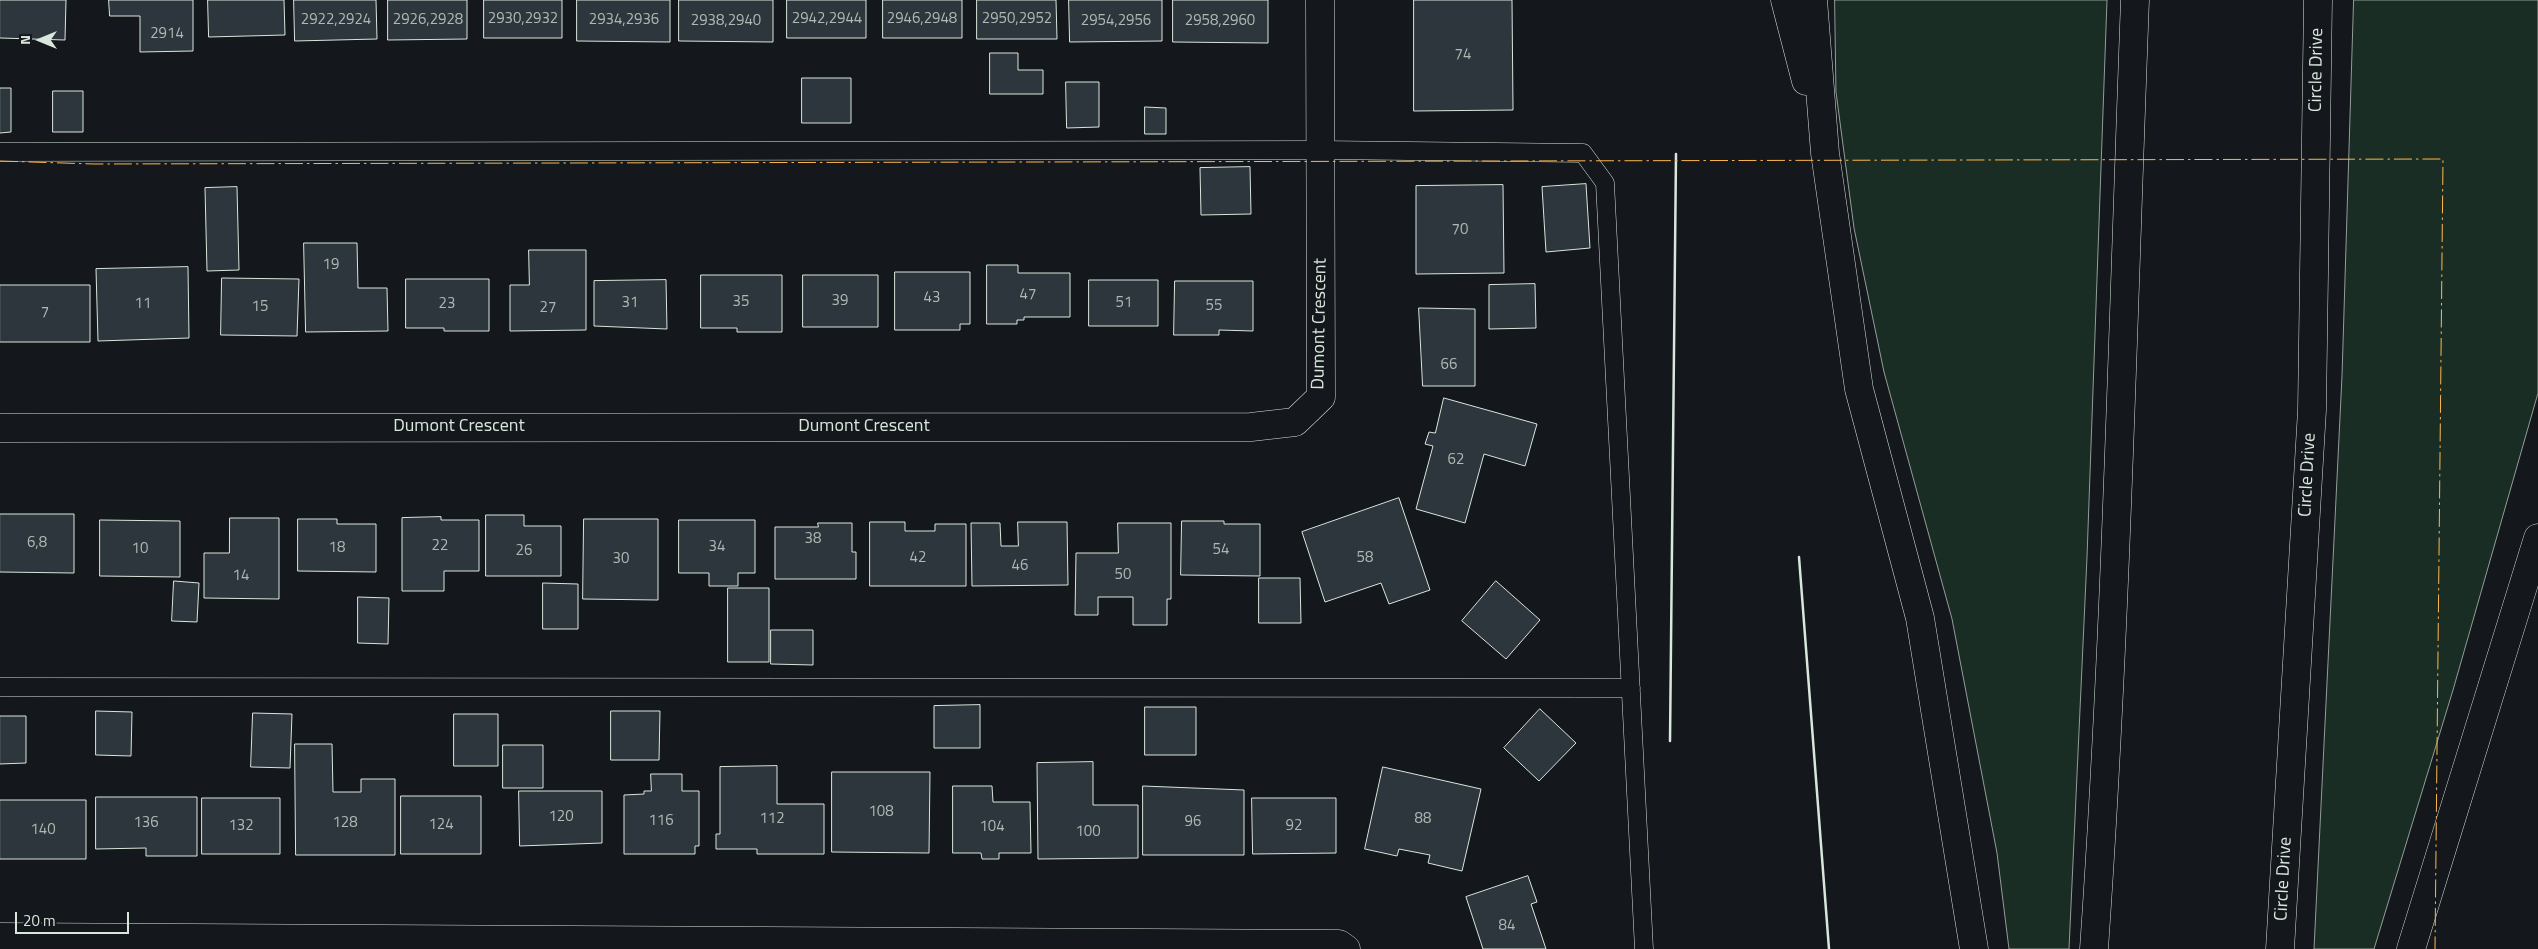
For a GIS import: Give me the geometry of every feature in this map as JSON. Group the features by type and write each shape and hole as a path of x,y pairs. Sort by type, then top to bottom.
{"main road":[{"name":"Dumont Crescent","path":"0,428 1221,427 1295,422 1321,397 1322,150 1320,0"},
{"path":"1785,0 1825,153"},
{"path":"1813,0 1825,153 1859,388 1920,618 1974,949"},
{"path":"2094,949 2114,549 2134,0"},
{"name":"Circle Drive","path":"2280,949 2312,410 2318,0"},
{"path":"2411,949 2538,538"},
{"path":"0,937 1340,944 1346,949"}],"lane":[{"path":"0,152 1322,150 1583,153 1605,183 1644,949"},
{"path":"0,687 1631,688"}],"green space":[{"path":"1835,0 2107,0 2087,557 2069,949 2009,949 1997,853 1952,619 1884,372 1854,228 1836,92"},
{"path":"2354,0 2538,0 2538,393 2453,690 2374,949 2314,949 2342,376"}],"building":[{"path":"0,0 66,0 65,40 0,38"},
{"path":"109,0 193,0 193,51 140,52 140,16 110,16"},
{"path":"208,0 284,0 285,35 209,37"},
{"path":"294,0 376,0 377,39 295,41"},
{"path":"388,0 467,0 467,39 388,40"},
{"path":"484,0 562,0 562,38 484,38"},
{"path":"577,0 670,0 670,42 577,41"},
{"path":"679,0 773,0 773,42 679,41"},
{"path":"787,0 866,0 866,38 787,38"},
{"path":"883,0 962,0 962,38 883,38"},
{"path":"977,0 1056,0 1057,39 977,39"},
{"path":"1069,0 1162,0 1162,41 1070,42"},
{"path":"1173,0 1268,0 1268,43 1173,42"},
{"path":"1414,0 1512,0 1513,110 1414,111"},
{"path":"990,53 1018,53 1018,70 1043,70 1043,94 990,94"},
{"path":"802,78 851,78 851,123 802,123"},
{"path":"1066,82 1099,82 1099,127 1067,128"},
{"path":"0,88 11,88 11,132 0,133"},
{"path":"53,91 83,91 83,132 53,132"},
{"path":"1145,107 1166,108 1166,134 1145,134"},
{"path":"1250,167 1251,214 1201,215 1200,168"},
{"path":"1586,184 1590,248 1546,252 1542,187"},
{"path":"1503,185 1504,273 1416,274 1416,186"},
{"path":"237,187 239,270 207,271 205,188"},
{"path":"304,243 357,243 358,288 387,288 388,331 306,332"},
{"path":"529,250 586,250 586,330 510,331 510,285 529,285"},
{"path":"987,265 1018,265 1018,273 1070,273 1070,317 1024,317 1024,320 1017,320 1017,324 987,324"},
{"path":"188,267 189,338 98,341 96,269"},
{"path":"895,272 970,272 970,324 960,324 960,330 895,330"},
{"path":"701,275 782,275 782,332 737,332 737,328 701,328"},
{"path":"803,275 878,275 878,327 803,327"},
{"path":"222,278 299,279 297,336 221,335"},
{"path":"406,279 489,279 489,331 444,331 444,328 406,328"},
{"path":"666,280 667,329 594,326 594,281"},
{"path":"1089,280 1158,280 1158,326 1089,326"},
{"path":"1175,281 1253,281 1253,331 1219,330 1219,335 1174,335"},
{"path":"1535,284 1536,328 1489,329 1489,285"},
{"path":"0,285 90,285 90,342 0,342"},
{"path":"1419,308 1475,309 1475,386 1423,386"},
{"path":"1444,398 1537,424 1525,466 1484,454 1465,523 1416,509 1433,446 1425,444 1429,432 1435,433"},
{"path":"1399,498 1430,590 1389,604 1381,583 1325,602 1302,532"},
{"path":"0,514 74,514 74,573 0,572"},
{"path":"486,515 524,515 524,526 561,526 561,576 486,576"},
{"path":"441,517 441,520 479,520 479,571 444,571 444,591 402,591 402,518"},
{"path":"230,518 279,518 279,599 204,598 204,553 229,553"},
{"path":"298,519 337,519 337,524 376,524 376,572 298,571"},
{"path":"584,519 658,519 658,600 583,599"},
{"path":"100,520 180,521 180,577 100,576"},
{"path":"679,520 755,520 755,573 738,573 738,586 709,586 709,573 679,573"},
{"path":"1182,521 1224,521 1224,524 1260,524 1260,576 1181,575"},
{"path":"870,522 905,522 905,531 935,531 935,524 966,524 966,586 870,586"},
{"path":"1018,522 1067,522 1068,585 972,586 971,523 1000,523 1001,546 1018,546"},
{"path":"818,523 852,523 852,552 856,552 856,579 775,579 775,527 818,527"},
{"path":"1118,523 1171,523 1171,599 1167,599 1167,625 1133,625 1133,597 1098,597 1098,615 1075,615 1076,553 1118,553"},
{"path":"1259,578 1300,578 1301,623 1259,623"},
{"path":"174,581 199,583 197,622 172,621"},
{"path":"1496,581 1540,620 1506,659 1462,621"},
{"path":"543,583 578,584 578,629 543,629"},
{"path":"728,588 769,588 769,662 728,662"},
{"path":"358,597 389,598 388,644 358,643"},
{"path":"771,630 813,630 813,665 771,664"},
{"path":"980,705 980,748 934,748 934,706"},
{"path":"1145,707 1196,707 1196,755 1145,755"},
{"path":"1540,709 1576,743 1539,781 1504,748"},
{"path":"96,711 132,712 131,756 96,755"},
{"path":"611,711 660,711 659,760 611,760"},
{"path":"253,713 292,714 290,768 251,767"},
{"path":"454,714 498,714 498,766 454,766"},
{"path":"0,716 26,716 26,763 0,764"},
{"path":"295,744 332,744 333,792 361,792 361,779 395,779 395,855 296,855"},
{"path":"503,745 543,745 543,788 503,788"},
{"path":"1093,762 1093,805 1138,805 1138,858 1038,859 1037,763"},
{"path":"777,766 777,804 824,804 824,854 757,854 757,849 716,849 716,834 720,834 720,767"},
{"path":"1383,767 1481,789 1462,871 1428,863 1430,855 1399,849 1397,856 1365,849"},
{"path":"832,772 930,772 929,853 832,852"},
{"path":"651,774 682,774 682,791 699,791 699,846 695,846 695,854 624,854 624,795 644,794 644,791 651,791"},
{"path":"953,786 992,786 993,802 1030,802 1031,853 999,853 999,859 982,859 981,853 953,853"},
{"path":"1143,786 1244,790 1244,855 1143,855"},
{"path":"519,791 602,791 602,843 520,846"},
{"path":"401,796 481,796 481,854 401,854"},
{"path":"96,797 197,797 197,856 146,856 146,848 96,849"},
{"path":"202,798 280,798 280,854 202,854"},
{"path":"1252,798 1336,798 1336,853 1253,854"},
{"path":"0,800 86,800 86,859 0,859"},
{"path":"1528,876 1537,902 1531,904 1546,949 1483,949 1466,897"}],"wall":[{"path":"1670,741 1676,154"},
{"path":"1799,557 1829,949"}],"power":[{"path":"0,161 94,164 2443,159 2435,949"}]}
